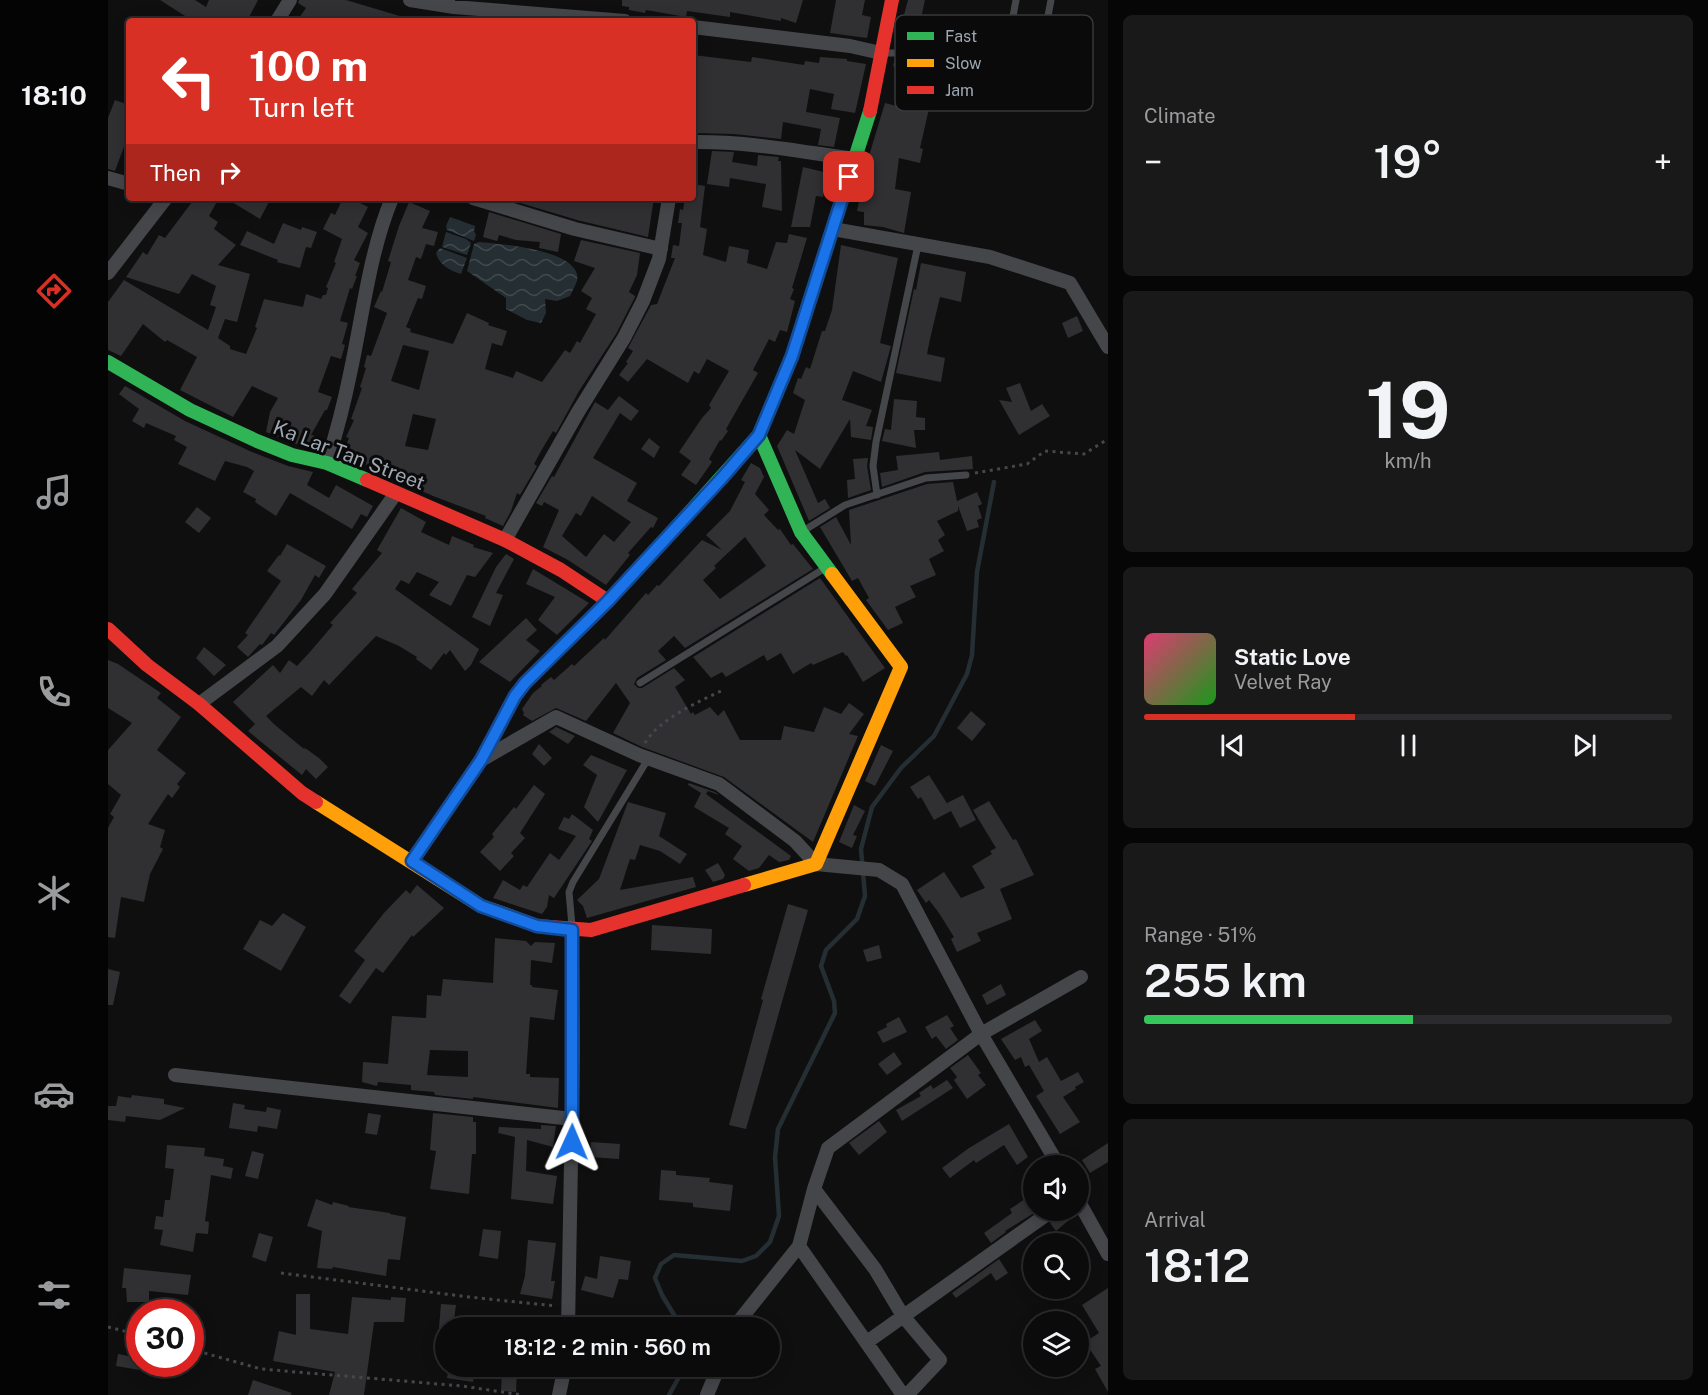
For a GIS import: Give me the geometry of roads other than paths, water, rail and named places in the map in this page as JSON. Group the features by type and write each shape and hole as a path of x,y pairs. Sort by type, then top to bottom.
{"street":[{"path":"279,18 290,0"},
{"path":"410,0 454,7 588,18"},
{"path":"412,861 481,760 515,696 525,683 608,601 759,435 792,356 874,97 892,0"},
{"path":"452,18 454,7"},
{"path":"696,27 850,46 881,53"},
{"path":"696,142 763,147 855,159"},
{"path":"108,178 126,183"},
{"path":"108,273 163,201"},
{"path":"327,464 340,418 380,229 391,201"},
{"path":"483,201 575,229 661,249"},
{"path":"505,540 578,412 624,338 643,301 659,259 669,201"},
{"path":"832,229 990,257 1070,284 1108,347"},
{"name":"Ka Lar Tan Street","path":"108,362 190,410 223,426 292,455 327,464 505,540 561,570 608,601"},
{"path":"759,435 801,532 901,667 816,864"},
{"path":"199,704 277,646 325,594 396,493"},
{"path":"108,629 147,665 199,704 302,793 481,906 537,926 591,930 816,864 879,870 902,884 981,1034 1052,1155"},
{"path":"481,760 556,717 643,757 719,784 795,841 816,864"},
{"path":"569,1317 572,930"},
{"path":"742,1317 799,1246 828,1148 981,1034 1081,977"},
{"path":"175,1075 572,1119"},
{"path":"799,1246 905,1395 940,1360 903,1316 875,1269 814,1189"},
{"path":"1089,1220 1108,1254"},
{"path":"867,1342 1037,1221"},
{"path":"560,1395 563,1377"},
{"path":"707,1395 714,1377"}],"lane":[{"path":"1013,15 1016,0"},
{"path":"1048,15 1051,0"},
{"path":"881,53 895,53"},
{"path":"877,495 873,466 876,442 918,244"},
{"path":"801,532 845,505 926,478 966,475"},
{"path":"640,683 827,567"},
{"path":"572,930 569,892 573,882 643,757"}],"water":[{"path":"450,217 475,226 474,241 447,230 446,226"},
{"path":"446,232 471,243 467,255 442,247"},
{"path":"479,242 533,249 562,259 572,266 577,274 570,296 557,301 545,299 546,313 541,323 527,320 506,309 506,298 467,271 474,244"},
{"path":"440,248 467,258 461,274 449,269 440,261 436,253"}],"waterway":[{"path":"675,1317 655,1278 661,1264 674,1255 742,1261 756,1256 770,1242 779,1216 775,1157 778,1129 835,1013 834,1001 821,966 826,950 857,919 865,896 861,849 872,807 901,768 934,736 967,674 972,655 977,572 994,482"},
{"path":"669,1395 679,1377"}]}
